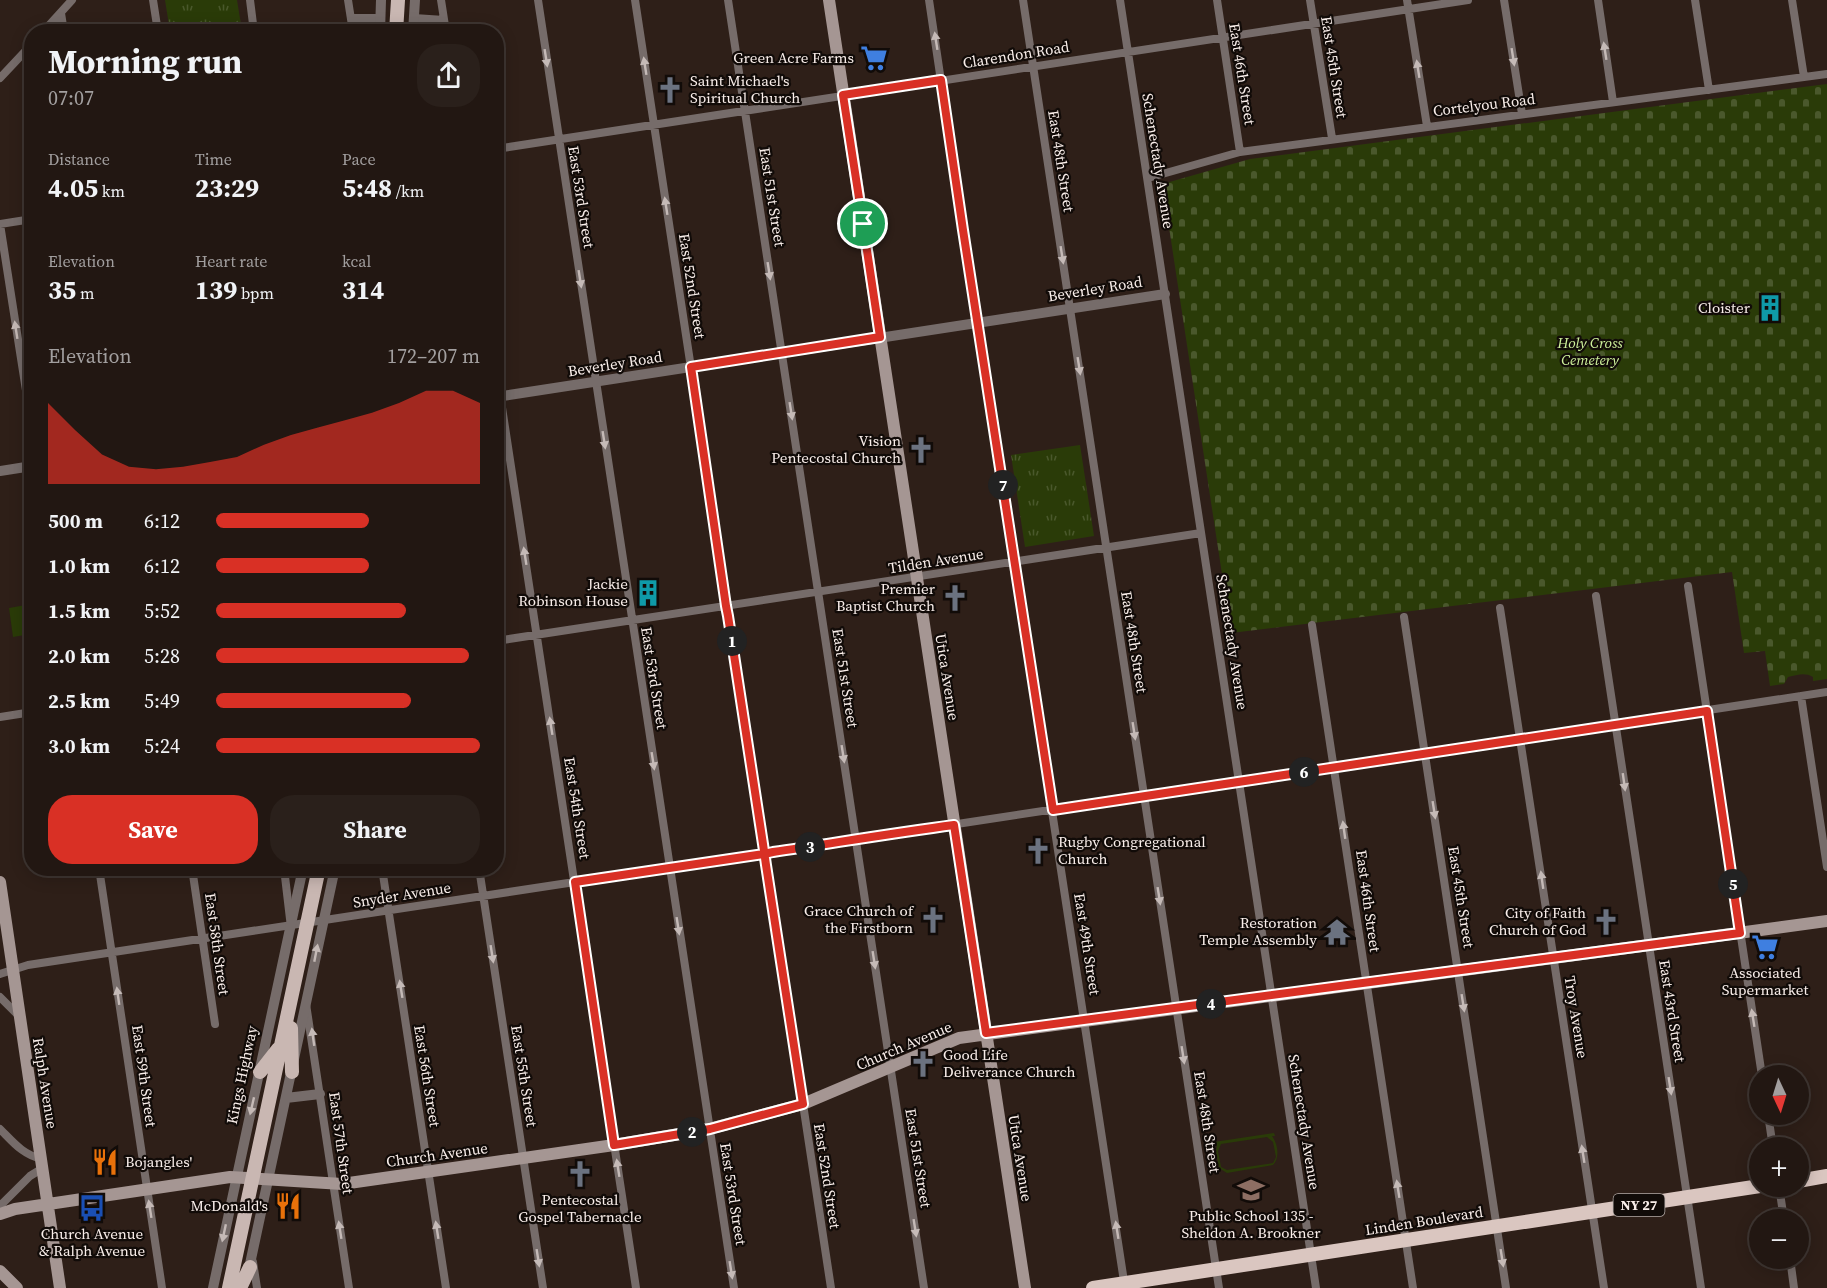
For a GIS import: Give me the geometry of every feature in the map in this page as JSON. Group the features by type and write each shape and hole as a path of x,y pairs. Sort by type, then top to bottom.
{"highway":[{"path":"1809,1179 1827,1176"},
{"name":"Linden Boulevard","path":"1093,1288 1125,1286 1216,1269 1749,1188"}],"main road":[{"name":"Utica Avenue","path":"829,0 1025,1288"},
{"path":"397,24 398,7"},
{"path":"398,7 401,24"},
{"path":"232,1287 317,876"},
{"name":"Ralph Avenue","path":"0,882 60,1288"},
{"name":"Church Avenue","path":"0,1214 15,1209 236,1178 342,1184 614,1145 710,1129 803,1104 959,1038 986,1033 1827,921"},
{"path":"290,1005 292,1072"},
{"path":"260,1072 281,1045"},
{"path":"232,1287 251,1261"},
{"path":"0,1271 17,1288"}],"street":[{"path":"51,24 72,0"},
{"path":"153,0 157,24"},
{"path":"250,0 253,24"},
{"path":"348,0 351,24"},
{"path":"380,24 381,0"},
{"path":"414,24 415,0"},
{"path":"441,0 445,24"},
{"name":"East 53rd Street","path":"538,0 734,1288"},
{"name":"East 52nd Street","path":"635,0 831,1288"},
{"name":"East 51st Street","path":"728,0 924,1288"},
{"name":"East 49th Street","path":"929,0 1125,1286"},
{"name":"East 48th Street","path":"1023,0 1219,1288"},
{"name":"Schenectady Avenue","path":"1120,0 1316,1288"},
{"name":"East 46th Street","path":"1217,0 1240,152"},
{"name":"East 45th Street","path":"1310,0 1332,138"},
{"name":"Clarendon Road","path":"504,148 1314,23 1408,4 1468,0"},
{"path":"1504,0 1522,114"},
{"path":"1598,0 1613,102"},
{"path":"1695,0 1709,90"},
{"path":"1792,0 1804,77"},
{"path":"1408,4 1427,126"},
{"path":"61,13 63,24"},
{"path":"351,18 380,18"},
{"path":"414,18 444,20"},
{"path":"0,78 24,52"},
{"name":"Cortelyou Road","path":"1148,178 1240,152 1827,74"},
{"path":"24,220 0,224 24,378"},
{"name":"Beverley Road","path":"504,396 1165,294"},
{"name":"East 54th Street","path":"504,428 636,1288"},
{"path":"0,471 24,467"},
{"name":"Tilden Avenue","path":"504,640 1201,533"},
{"path":"1688,586 1760,1065"},
{"name":"East 43rd Street","path":"1596,596 1701,1288"},
{"name":"Troy Avenue","path":"1500,608 1604,1288"},
{"name":"East 45th Street","path":"1404,617 1506,1288"},
{"name":"East 46th Street","path":"1312,625 1413,1288"},
{"name":"Snyder Avenue","path":"0,974 28,965 1827,692"},
{"path":"1801,696 1827,867"},
{"path":"0,717 24,713"},
{"name":"East 59th Street","path":"100,876 162,1288"},
{"name":"East 58th Street","path":"193,876 215,1024"},
{"path":"285,876 291,926"},
{"name":"Kings Highway","path":"213,1288 301,876"},
{"path":"245,1288 333,876"},
{"name":"East 56th Street","path":"383,876 446,1288"},
{"name":"East 55th Street","path":"480,876 543,1288"},
{"path":"0,997 20,1017"},
{"name":"East 57th Street","path":"306,1002 349,1288"},
{"path":"286,1098 320,1094"},
{"path":"0,1129 22,1151 42,1163 0,1206"},
{"path":"251,1261 257,1288"},
{"path":"1791,1269 1794,1288"}],"green space":[{"path":"165,0 237,0 241,24 169,24"},
{"name":"Holy Cross Cemetery","path":"1827,84 1827,679 1813,681 1813,677 1801,674 1788,677 1784,684 1770,686 1765,651 1744,653 1732,572 1231,633 1163,188 1166,183 1250,159"},
{"path":"1080,445 1094,536 1025,547 1011,455"},
{"path":"24,605 24,635 13,637 9,608"},
{"path":"1274,1133 1275,1136 1272,1136 1277,1147 1277,1159 1273,1165 1227,1173 1219,1168 1217,1145 1214,1142","holes":["1267,1137 1273,1142 1276,1157 1273,1163 1227,1170 1221,1167 1218,1151 1221,1144"]}],"place":[{"name":"Green Acre Farms","path":"874,58"},
{"name":"Saint Michael's Spiritual Church","path":"670,90"},
{"name":"Cloister","path":"1770,308"},
{"name":"Vision Pentecostal Church","path":"921,450"},
{"name":"Jackie Robinson House","path":"648,593"},
{"name":"Premier Baptist Church","path":"955,598"},
{"name":"Rugby Congregational Church","path":"1038,851"},
{"name":"Grace Church of the Firstborn","path":"933,920"},
{"name":"City of Faith Church of God","path":"1606,922"},
{"name":"Restoration Temple Assembly","path":"1337,932"},
{"name":"Associated Supermarket","path":"1765,947"},
{"name":"Good Life Deliverance Church","path":"923,1064"},
{"name":"Bojangles'","path":"105,1162"},
{"name":"Pentecostal Gospel Tabernacle","path":"580,1174"},
{"name":"Public School 135 - Sheldon A. Brookner","path":"1251,1190"},
{"name":"McDonald's","path":"288,1206"},
{"name":"Church Avenue & Ralph Avenue","path":"92,1208"}],"route":[{"path":"863,224 843,95 941,80 1053,810 1417,753 1707,711 1740,933 986,1033 954,825 864,839 773,852 764,854 575,882 614,1145 710,1129 803,1104 764,854 728,616 726,606 691,367 880,337 863,224"}]}
